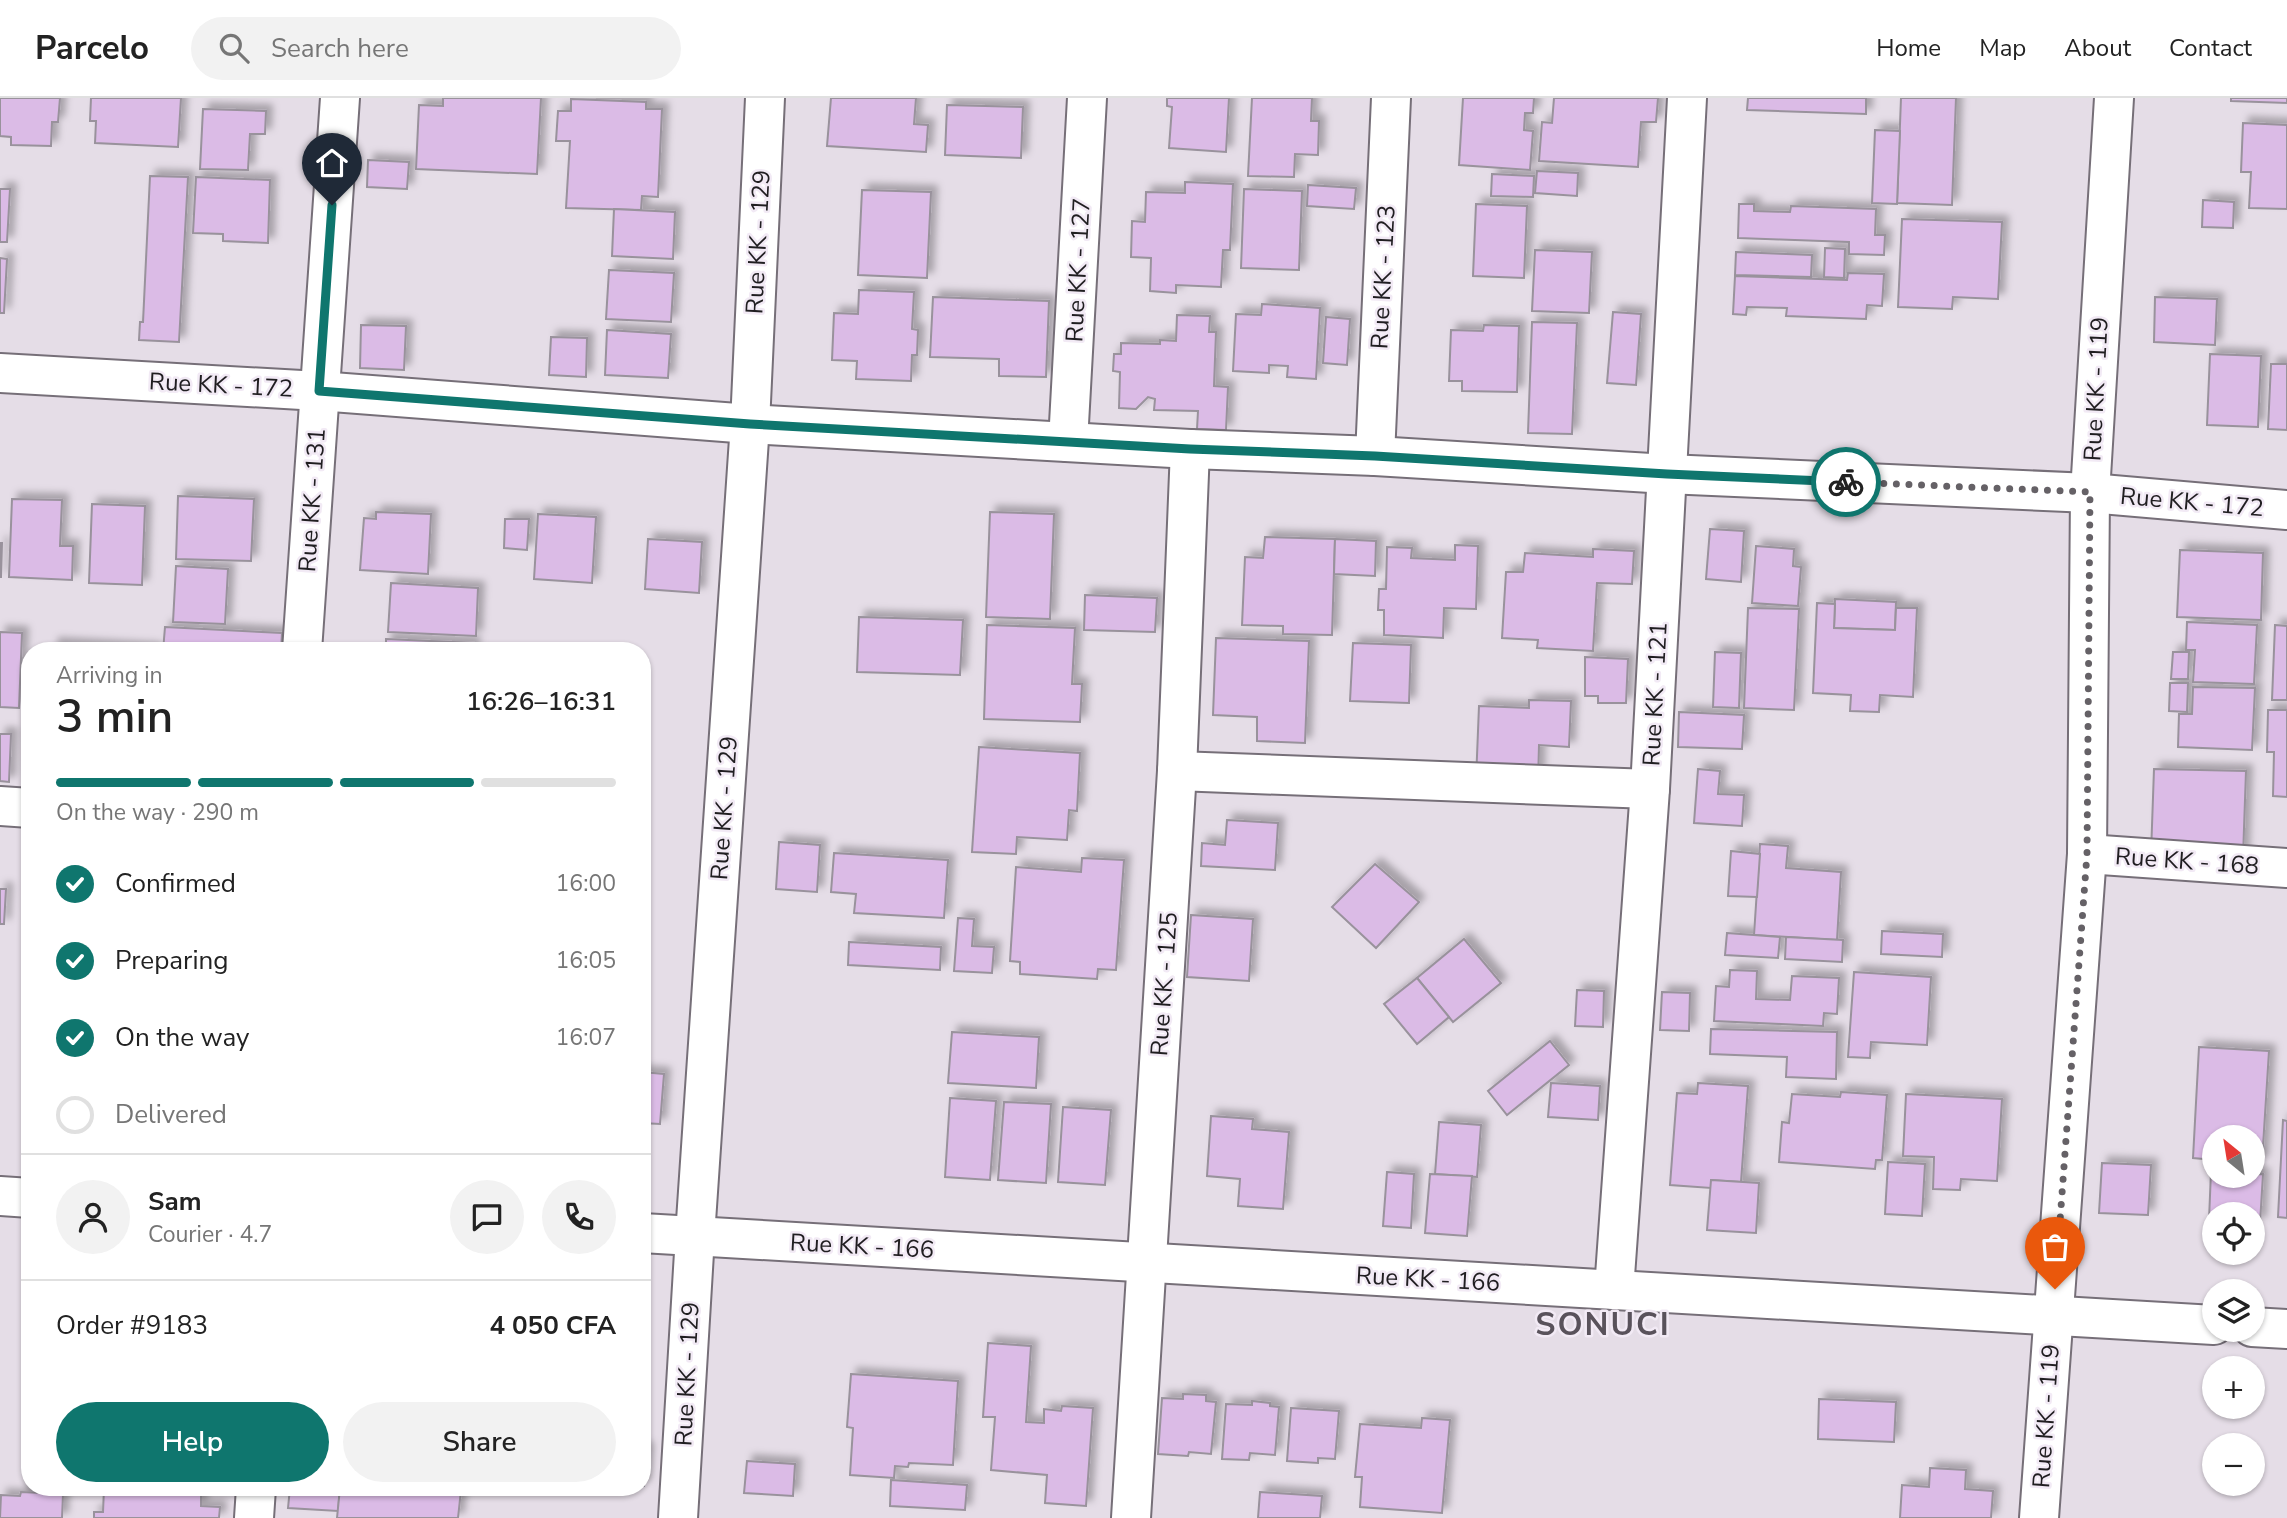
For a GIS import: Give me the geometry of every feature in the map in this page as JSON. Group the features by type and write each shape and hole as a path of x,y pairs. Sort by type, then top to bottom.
{"street":[{"name":"Rue KK - 131","path":"303,642 340,98"},
{"name":"Rue KK - 129","path":"678,1518 750,424 765,98"},
{"name":"Rue KK - 127","path":"1068,442 1087,98"},
{"name":"Rue KK - 123","path":"1375,456 1391,98"},
{"name":"Rue KK - 121","path":"1614,1290 1650,789 1687,98"},
{"name":"Rue KK - 119","path":"2039,1518 2087,854 2090,492 2114,98"},
{"name":"Rue KK - 172","path":"0,373 319,391 750,424 1667,474 2090,492 2287,510"},
{"name":"Rue KK - 125","path":"1131,1518 1177,771 1190,449"},
{"path":"1177,771 1650,789"},
{"path":"0,806 21,807"},
{"name":"Rue KK - 168","path":"2087,854 2287,868"},
{"path":"0,1196 21,1197"},
{"name":"Rue KK - 166","path":"651,1234 2202,1324"},
{"path":"2265,1328 2287,1329"},
{"path":"254,1518 255,1496"}],"building":[{"path":"0,98 60,98 58,122 52,122 51,146 11,145 11,137 0,136"},
{"path":"91,98 181,98 178,147 95,143 96,121 90,121"},
{"path":"443,98 541,98 537,174 416,169 419,105 443,106"},
{"path":"831,98 916,98 914,124 928,125 926,152 827,146"},
{"path":"1167,98 1229,98 1226,152 1169,148 1172,107 1167,106"},
{"path":"1252,98 1312,98 1311,121 1319,121 1318,155 1295,154 1294,177 1248,176"},
{"path":"1463,98 1534,98 1533,113 1525,113 1524,130 1533,131 1530,170 1459,165"},
{"path":"1554,98 1658,98 1656,122 1641,122 1638,167 1539,161 1542,122 1552,123"},
{"path":"1748,98 1866,98 1866,114 1747,110"},
{"path":"1901,98 1956,98 1952,205 1897,203"},
{"path":"2231,98 2287,98 2287,103 2231,101"},
{"path":"571,99 646,102 646,109 662,109 658,197 642,196 641,210 566,208 570,141 556,141 558,111 571,111"},
{"path":"947,105 1023,107 1021,158 945,155"},
{"path":"203,109 266,111 265,134 250,134 248,170 200,169"},
{"path":"2243,123 2287,125 2287,209 2249,208 2251,172 2241,172"},
{"path":"1875,130 1900,131 1897,204 1872,203"},
{"path":"368,160 409,162 407,189 367,187"},
{"path":"1537,171 1578,173 1577,196 1535,193"},
{"path":"1492,174 1534,176 1533,197 1491,196"},
{"path":"150,176 188,177 179,342 139,340 140,322 143,322"},
{"path":"196,177 270,180 268,243 223,241 223,234 193,233"},
{"path":"1185,182 1233,184 1230,250 1223,250 1221,287 1176,285 1176,293 1150,291 1151,258 1131,257 1132,221 1145,222 1146,192 1185,193"},
{"path":"1308,185 1356,188 1354,209 1307,206"},
{"path":"0,189 10,189 7,242 0,242"},
{"path":"1244,189 1302,191 1299,270 1241,268"},
{"path":"862,190 931,192 927,278 858,275"},
{"path":"2203,200 2234,202 2233,228 2202,227"},
{"path":"1476,204 1527,206 1524,278 1473,276"},
{"path":"1739,204 1754,204 1754,211 1790,212 1791,206 1876,209 1875,235 1885,235 1884,255 1849,254 1849,242 1738,238"},
{"path":"614,209 675,212 673,259 612,256"},
{"path":"1902,219 2002,222 1998,299 1953,297 1952,309 1898,307"},
{"path":"1825,248 1845,249 1844,278 1824,277"},
{"path":"1535,250 1592,252 1589,313 1532,311"},
{"path":"1736,252 1812,255 1811,277 1735,275"},
{"path":"0,258 7,259 4,313 0,313"},
{"path":"609,270 674,273 671,322 606,319"},
{"path":"1848,273 1884,274 1882,306 1867,305 1866,319 1786,316 1787,308 1747,307 1746,315 1733,314 1735,276 1847,280"},
{"path":"859,290 914,292 912,329 918,330 917,355 912,355 911,381 856,379 857,361 832,360 834,313 858,314"},
{"path":"933,297 1049,301 1046,377 999,376 999,359 930,357"},
{"path":"2155,297 2217,299 2215,345 2154,342"},
{"path":"1262,304 1320,308 1316,379 1287,377 1288,366 1269,365 1269,373 1233,371 1236,314 1261,315"},
{"path":"1613,312 1641,314 1636,385 1607,383"},
{"path":"1177,315 1210,316 1209,332 1216,332 1214,386 1228,387 1226,430 1197,429 1198,411 1154,410 1155,399 1148,397 1136,409 1119,408 1120,372 1113,371 1114,354 1121,354 1121,343 1160,344 1160,340 1176,341"},
{"path":"1326,317 1350,319 1347,365 1323,363"},
{"path":"1532,322 1577,323 1572,434 1528,433"},
{"path":"361,325 406,326 404,370 360,368"},
{"path":"1484,325 1519,326 1517,392 1462,391 1462,381 1449,381 1451,330 1483,331"},
{"path":"607,330 671,334 668,378 605,375"},
{"path":"551,337 587,338 586,377 549,375"},
{"path":"2210,354 2261,356 2258,427 2207,425"},
{"path":"2271,364 2287,364 2287,430 2268,429"},
{"path":"178,496 254,499 251,561 176,559"},
{"path":"12,499 62,500 60,546 73,546 72,580 9,577"},
{"path":"92,504 145,506 142,585 89,583"},
{"path":"376,512 431,514 428,574 360,570 364,518 376,519"},
{"path":"990,512 1054,514 1050,619 986,617"},
{"path":"538,514 596,517 592,583 534,579"},
{"path":"505,519 529,519 527,550 504,548"},
{"path":"1710,529 1744,531 1741,582 1706,579"},
{"path":"1265,537 1335,539 1332,635 1283,634 1283,626 1242,625 1245,557 1263,558"},
{"path":"648,539 702,542 699,593 645,589"},
{"path":"1335,539 1376,541 1375,576 1334,574"},
{"path":"2,543 1,577 0,577"},
{"path":"1455,545 1478,546 1476,609 1444,608 1443,638 1384,635 1384,610 1378,610 1379,589 1386,589 1387,547 1412,548 1411,558 1455,560"},
{"path":"1756,546 1794,549 1793,566 1801,567 1798,606 1752,603"},
{"path":"1593,549 1634,551 1632,584 1597,583 1593,651 1537,648 1538,640 1502,638 1506,572 1523,572 1525,553 1593,557"},
{"path":"2180,550 2263,553 2261,620 2177,617"},
{"path":"176,566 228,569 225,624 173,622"},
{"path":"391,583 478,588 476,636 388,632"},
{"path":"1085,595 1157,598 1155,632 1084,630"},
{"path":"1835,599 1896,602 1895,630 1834,628"},
{"path":"1817,603 1835,604 1834,628 1895,630 1896,608 1917,608 1913,697 1880,695 1879,712 1850,711 1851,695 1813,693"},
{"path":"1748,608 1799,609 1794,710 1744,708"},
{"path":"859,617 963,620 960,675 857,672"},
{"path":"2187,622 2257,625 2254,684 2193,682 2195,650 2186,650"},
{"path":"987,625 1075,628 1072,684 1082,684 1080,722 984,719"},
{"path":"2275,625 2287,626 2287,700 2272,700"},
{"path":"165,627 282,633 282,642 164,642"},
{"path":"0,632 22,633 19,708 0,707"},
{"path":"1216,638 1309,641 1305,743 1257,741 1257,717 1213,715"},
{"path":"386,639 452,642 386,642"},
{"path":"1353,643 1411,645 1409,703 1350,701"},
{"path":"1715,652 1741,653 1739,708 1713,707"},
{"path":"2173,652 2189,652 2188,679 2171,679"},
{"path":"1585,657 1628,659 1626,703 1598,703 1598,696 1585,696"},
{"path":"2170,683 2188,683 2187,712 2169,711"},
{"path":"2193,687 2255,688 2252,750 2178,747 2179,714 2192,714"},
{"path":"1529,700 1571,701 1569,747 1539,745 1538,782 1476,781 1479,706 1529,708"},
{"path":"2268,710 2287,710 2287,797 2273,796 2274,752 2267,752"},
{"path":"1679,712 1744,715 1742,749 1678,747"},
{"path":"0,734 11,734 9,782 0,781"},
{"path":"979,747 1080,753 1077,811 1069,810 1067,840 1017,837 1016,854 972,852"},
{"path":"1698,769 1720,771 1718,794 1744,795 1742,826 1694,823"},
{"path":"2154,769 2246,771 2243,857 2151,854"},
{"path":"1227,820 1278,823 1275,870 1201,866 1202,843 1225,845"},
{"path":"779,842 820,845 817,892 776,889"},
{"path":"1760,844 1788,846 1786,868 1841,872 1837,940 1754,935"},
{"path":"1731,851 1760,854 1757,897 1728,896"},
{"path":"834,853 948,860 944,918 854,913 856,894 831,892"},
{"path":"1082,858 1124,860 1116,970 1098,969 1097,979 1020,974 1020,962 1010,961 1016,867 1081,872"},
{"path":"1375,864 1419,902 1376,948 1332,907"},
{"path":"0,889 6,889 4,924 0,924"},
{"path":"1191,915 1253,919 1249,981 1187,977"},
{"path":"958,918 974,919 972,946 994,947 992,973 954,971"},
{"path":"1882,931 1943,934 1942,957 1881,954"},
{"path":"1727,933 1780,937 1778,958 1725,955"},
{"path":"1786,937 1843,940 1842,962 1785,959"},
{"path":"1464,939 1501,983 1453,1022 1417,978"},
{"path":"849,942 941,947 940,970 848,965"},
{"path":"1730,970 1757,971 1756,999 1790,1000 1792,976 1839,978 1837,1014 1824,1013 1823,1026 1714,1021 1716,986 1729,987"},
{"path":"1854,972 1931,977 1927,1045 1871,1042 1870,1058 1848,1057"},
{"path":"1417,978 1449,1017 1417,1044 1384,1004"},
{"path":"1577,990 1604,991 1603,1027 1575,1026"},
{"path":"1662,992 1690,993 1689,1031 1660,1030"},
{"path":"1711,1029 1837,1032 1836,1079 1786,1077 1787,1057 1710,1054"},
{"path":"952,1032 1039,1037 1036,1088 948,1083"},
{"path":"1550,1041 1569,1065 1507,1115 1488,1091"},
{"path":"2199,1047 2269,1051 2264,1125 2202,1125 2202,1159 2193,1158"},
{"path":"651,1073 664,1074 660,1124 651,1124"},
{"path":"1551,1083 1600,1086 1598,1120 1548,1117"},
{"path":"1698,1083 1748,1086 1741,1182 1711,1180 1711,1188 1670,1185 1677,1093 1697,1094"},
{"path":"1841,1092 1887,1095 1882,1160 1876,1160 1875,1169 1779,1162 1782,1122 1789,1123 1792,1094 1840,1097"},
{"path":"1906,1094 2002,1099 1997,1181 1961,1179 1960,1190 1933,1189 1934,1157 1903,1156"},
{"path":"950,1098 996,1101 990,1180 945,1177"},
{"path":"1004,1102 1051,1104 1046,1183 998,1180"},
{"path":"1063,1107 1111,1110 1105,1185 1058,1182"},
{"path":"1211,1116 1253,1119 1252,1129 1289,1132 1283,1209 1238,1206 1240,1179 1207,1176"},
{"path":"2283,1120 2287,1121 2287,1218 2278,1217"},
{"path":"1439,1122 1481,1125 1477,1177 1435,1174"},
{"path":"1888,1162 1925,1164 1922,1216 1885,1214"},
{"path":"2102,1163 2151,1165 2148,1215 2099,1213"},
{"path":"1387,1172 1414,1174 1411,1228 1383,1226"},
{"path":"1430,1174 1472,1176 1467,1236 1425,1233"},
{"path":"1711,1180 1759,1183 1756,1233 1707,1230"},
{"path":"2210,1188 2262,1188 2261,1202 2210,1202"},
{"path":"988,1343 1031,1346 1026,1422 1044,1423 1044,1409 1061,1411 1062,1406 1093,1408 1086,1506 1045,1503 1047,1475 991,1470 995,1417 983,1417"},
{"path":"851,1374 958,1381 953,1465 909,1463 908,1467 895,1466 894,1478 850,1475 853,1428 847,1427"},
{"path":"1183,1394 1206,1395 1206,1401 1216,1402 1211,1454 1158,1454 1162,1398 1183,1399"},
{"path":"1819,1399 1896,1402 1894,1442 1818,1439"},
{"path":"1252,1401 1279,1407 1275,1455 1250,1453 1249,1460 1222,1459 1226,1404 1252,1405"},
{"path":"1291,1408 1339,1411 1335,1459 1318,1458 1318,1463 1287,1461"},
{"path":"1422,1418 1450,1420 1442,1513 1360,1507 1362,1477 1355,1477 1360,1424 1421,1428"},
{"path":"747,1461 795,1464 793,1496 744,1493"},
{"path":"1930,1468 1966,1470 1965,1489 1993,1491 1991,1518 1900,1518 1902,1485 1929,1487"},
{"path":"891,1480 967,1485 965,1510 890,1506"},
{"path":"21,1492 21,1496 63,1496 62,1518 0,1518 1,1495 20,1496"},
{"path":"1260,1492 1322,1496 1320,1518 1258,1518"},
{"path":"104,1496 201,1496 201,1506 220,1507 219,1518 94,1518 94,1512 103,1512"},
{"path":"289,1496 339,1496 338,1511 288,1508"},
{"path":"339,1496 460,1496 458,1518 337,1518"}],"way so far":[{"path":"1846,482 2090,492 2087,854 2055,1289"}],"district":[{"name":"SONUCI","path":"1603,1324"}],"route":[{"path":"332,205 319,391 750,424 1846,482"}]}
